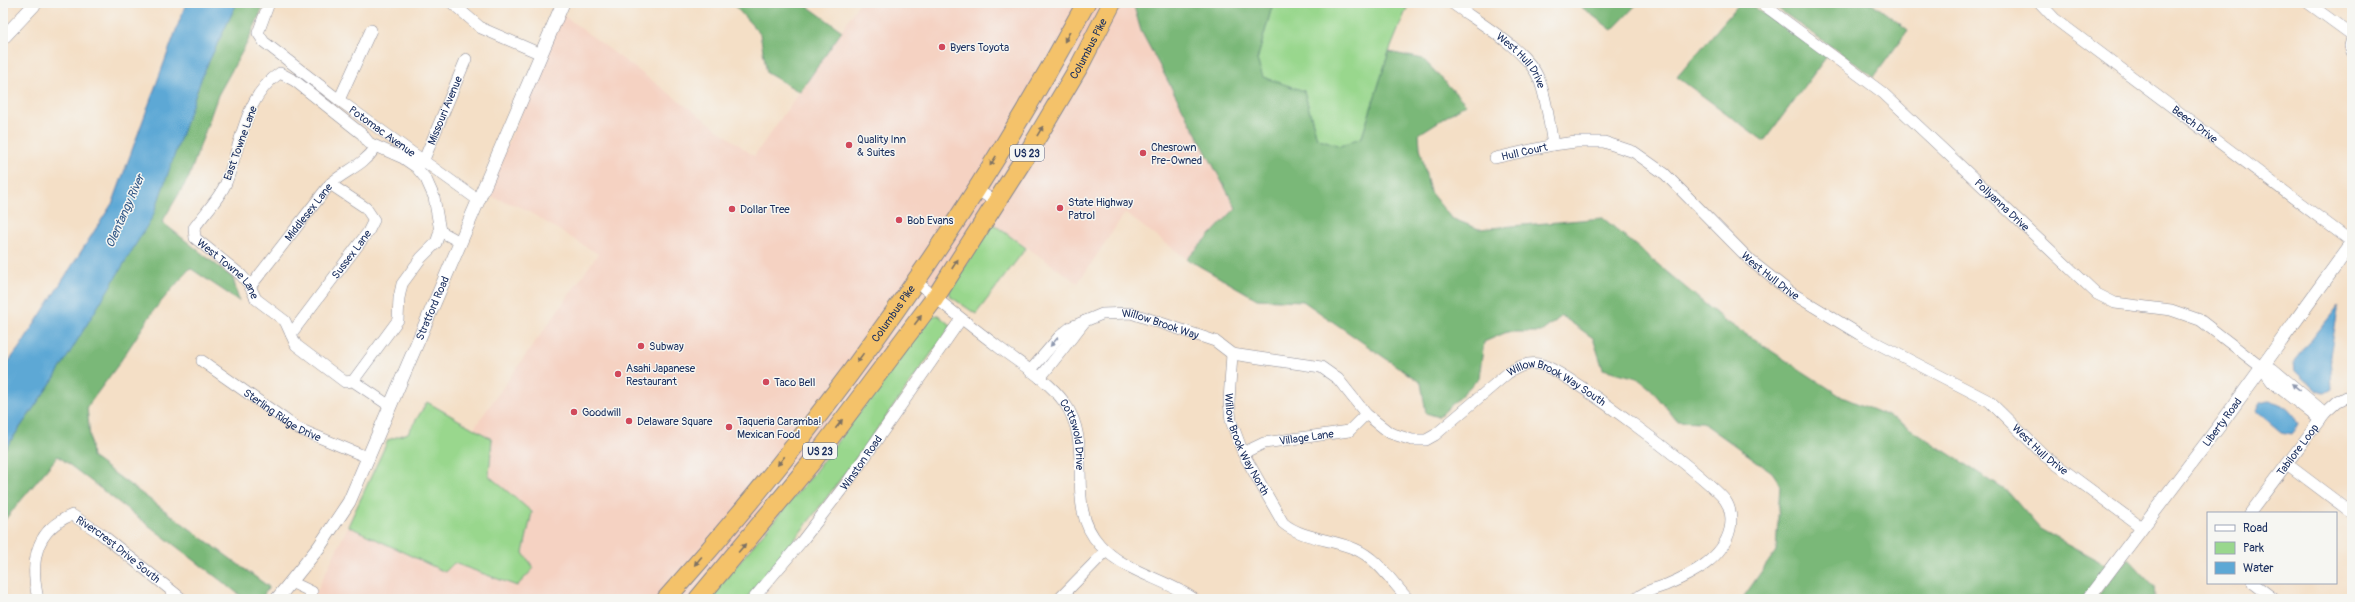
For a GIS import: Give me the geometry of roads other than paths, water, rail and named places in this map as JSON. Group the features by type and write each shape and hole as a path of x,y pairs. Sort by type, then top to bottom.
{"highway":[{"name":"Columbus Pike","path":"666,599 772,473 900,306 976,189 1086,3"},
{"name":"Columbus Pike","path":"698,599 811,463 935,298 1080,65 1112,3"}],"street":[{"path":"3,38 36,3"},
{"name":"Potomac Avenue","path":"269,3 258,33 264,42 339,100 423,162 478,200"},
{"path":"452,3 481,28 541,54"},
{"name":"Stratford Road","path":"277,599 318,547 349,502 563,3"},
{"name":"West Hull Drive","path":"1452,3 1509,45 1525,59 1534,70 1544,97 1553,145 1604,142 1634,152 1648,160 1665,174 1751,261 1790,292 1859,334 1989,401 2045,456 2141,527"},
{"name":"Pollyanna Drive","path":"1761,3 1884,93 2097,294 2115,303 2171,310 2194,317 2261,367 2273,369 2323,416"},
{"name":"Beech Drive","path":"2040,3 2056,19 2352,242"},
{"path":"2308,3 2352,37 2350,46 2352,52"},
{"path":"339,100 371,30"},
{"name":"Missouri Avenue","path":"423,162 466,59"},
{"name":"East Towne Lane","path":"194,228 225,185 253,104 271,78 280,73 285,74 376,147"},
{"name":"Hull Court","path":"1495,158 1553,145"},
{"path":"353,381 398,320 399,298 402,284 421,258 436,243 440,231 435,203 426,179 416,167 392,151 376,147"},
{"name":"Middlesex Lane","path":"250,287 330,184 340,175 363,163 376,147"},
{"name":"Sussex Lane","path":"291,334 368,232 374,220 366,208 330,184"},
{"path":"976,189 996,202"},
{"name":"West Towne Lane","path":"194,228 195,238 241,275 250,287 256,299 284,321 296,345 345,382 353,381 390,406"},
{"path":"440,231 460,242"},
{"name":"Liberty Road","path":"2088,599 2141,527 2223,421 2352,242"},
{"name":"Cottswold Drive","path":"916,281 961,319 1040,378 1063,401 1076,424 1081,453 1079,485 1083,511 1099,544 1106,551 1138,572 1176,588 1194,599"},
{"name":"Willow Brook Way","path":"1030,371 1065,331 1085,321 1111,312 1142,315 1215,341 1232,354"},
{"name":"Winston Road","path":"753,599 802,541 844,486 961,319"},
{"path":"1040,378 1085,321"},
{"name":"Willow Brook Way South","path":"1232,354 1321,367 1338,379 1366,414 1382,428 1398,437 1412,440 1426,440 1435,435 1508,373 1528,364 1539,364 1550,368 1605,404 1711,486 1725,500 1730,514 1728,536 1712,559 1701,567 1636,599"},
{"name":"Willow Brook Way North","path":"1232,354 1231,421 1243,453 1279,518 1287,527 1342,544 1366,554 1408,599"},
{"name":"Sterling Ridge Drive","path":"202,361 297,428 369,458"},
{"name":"Tabilore Loop","path":"2251,512 2323,416 2337,402 2352,394"},
{"name":"Village Lane","path":"1243,453 1264,443 1278,440 1346,432 1353,428 1366,414"},
{"path":"2287,464 2352,513"},
{"name":"Rivercrest Drive South","path":"37,594 34,577 34,556 46,532 59,520 72,515 100,533 182,599"},
{"path":"1059,599 1106,551"},
{"path":"290,582 312,592 309,599"},
{"path":"2254,584 2274,599"}],"water":[{"name":"Olentangy River","path":"186,3 237,3 203,74 153,216 55,377 3,452 3,369 19,348 113,202"},
{"path":"2339,305 2330,355 2332,389 2325,393 2316,391 2295,371 2294,362"},
{"path":"2268,401 2282,405 2293,415 2298,425 2291,434 2281,432 2256,411 2260,403"}],"place":[{"name":"Byers Toyota","path":"942,47"},
{"name":"Quality Inn & Suites","path":"849,145"},
{"name":"Chesrown Pre-Owned","path":"1143,153"},
{"name":"State Highway Patrol","path":"1060,208"},
{"name":"Dollar Tree","path":"732,209"},
{"name":"Bob Evans","path":"899,220"},
{"name":"Subway","path":"641,346"},
{"name":"Asahi Japanese Restaurant","path":"618,374"},
{"name":"Taco Bell","path":"766,382"},
{"name":"Goodwill","path":"574,412"},
{"name":"Delaware Square","path":"629,421"},
{"name":"Taqueria Caramba! Mexican Food","path":"729,427"}]}
